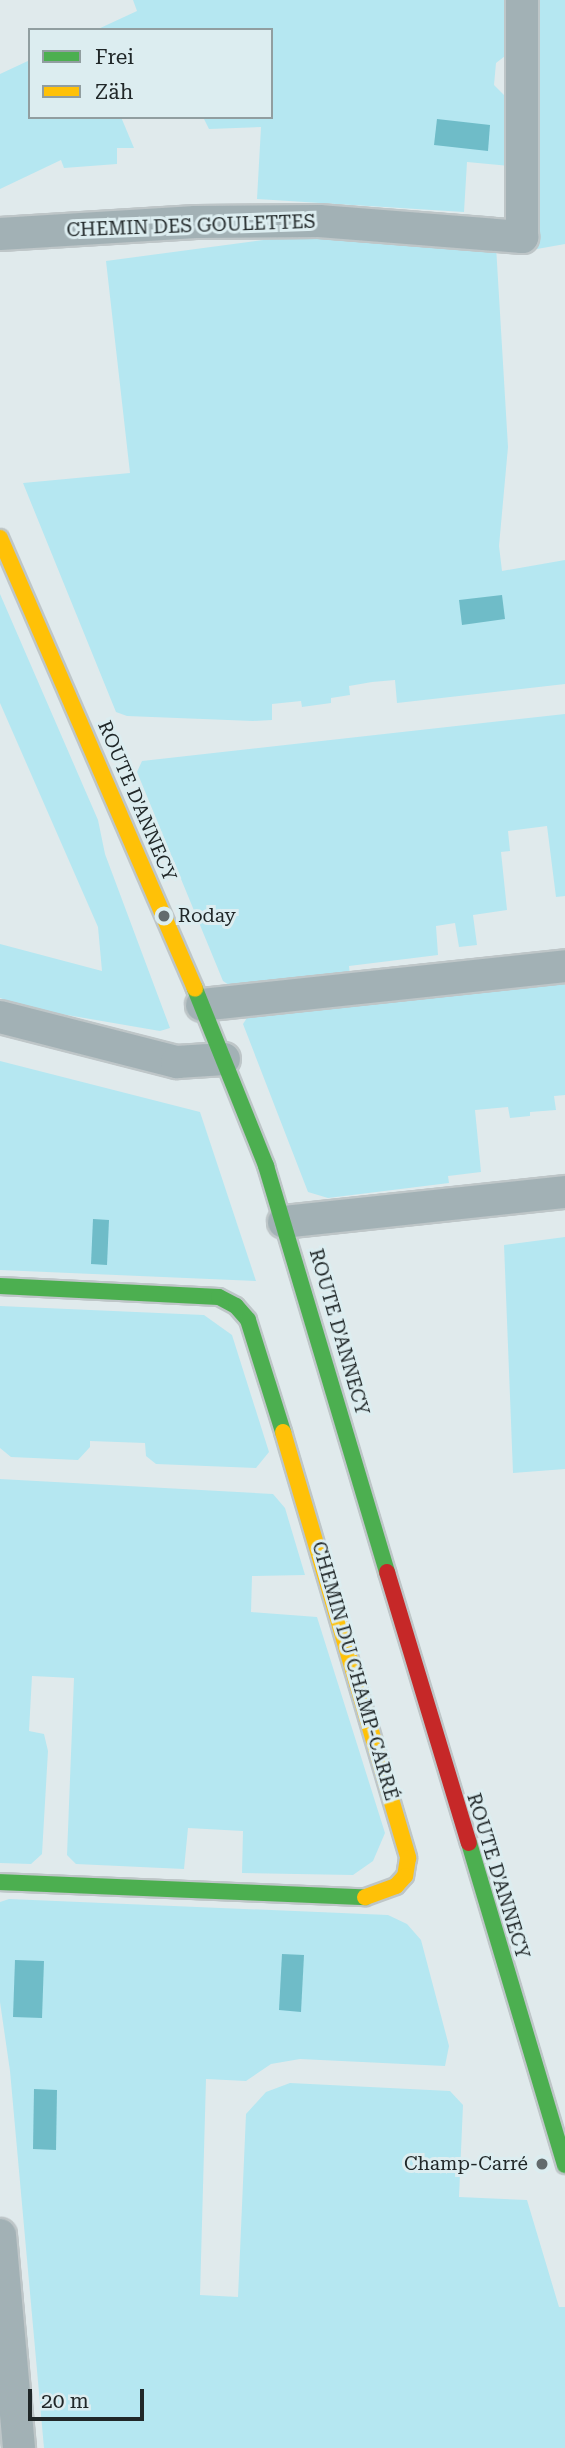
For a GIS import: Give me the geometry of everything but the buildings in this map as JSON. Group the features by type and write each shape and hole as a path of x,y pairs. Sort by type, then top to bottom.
{"main road":[{"name":"ROUTE D'ANNECY","path":"0,538 202,1005 284,1222 485,1905 565,2165"},
{"name":"CHEMIN DU CHAMP-CARRÉ","path":"0,1286 219,1297 236,1306 248,1320 299,1482 408,1858 405,1876 396,1885 361,1898 0,1882"}],"street":[{"name":"CHEMIN DES GOULETTES","path":"0,234 196,222 319,221 522,237 522,0"},
{"path":"202,1005 565,966"},
{"path":"0,1017 177,1062 224,1059"},
{"path":"284,1222 565,1192"},
{"path":"0,2235 1,2271 19,2448"}],"shaded area":[{"path":"133,0 511,0 509,53 496,63 494,85 509,100 510,166 467,162 464,212 257,199 261,127 209,129 204,119 273,119 273,28 100,28 137,11"},
{"path":"537,0 565,0 565,244 537,249"},
{"path":"28,61 28,119 122,119 134,148 117,148 117,164 64,168 61,160 0,189 0,74"},
{"path":"437,119 490,125 488,151 434,145"},
{"path":"285,237 496,246 508,447 499,546 502,571 565,560 565,684 397,703 395,680 372,682 349,686 350,695 331,698 331,703 302,707 301,701 272,704 272,720 127,716 116,712 23,483 130,473 106,261"},
{"path":"0,594 98,820 105,854 170,1028 160,1031 32,1009 0,998 0,944 102,971 98,927 0,703"},
{"path":"502,595 505,619 462,625 459,600"},
{"path":"565,714 565,896 556,897 547,826 508,831 510,851 501,852 507,910 473,915 477,945 459,947 455,923 436,926 438,955 349,966 350,976 232,987 223,981 137,772 142,761"},
{"path":"565,974 565,1095 554,1096 556,1110 530,1112 530,1116 510,1118 508,1107 475,1110 481,1172 448,1176 449,1183 328,1198 308,1192 243,1024 252,1010"},
{"path":"0,1061 200,1112 256,1281 0,1270"},
{"path":"93,1219 109,1220 107,1265 91,1264"},
{"path":"565,1237 565,1469 513,1473 504,1245"},
{"path":"0,1306 204,1315 232,1335 269,1452 256,1468 156,1464 146,1456 145,1443 90,1441 90,1447 78,1460 11,1457 0,1448"},
{"path":"0,1479 273,1494 285,1508 305,1575 252,1576 251,1612 317,1617 385,1833 373,1861 353,1875 242,1873 243,1831 188,1828 184,1869 76,1864 67,1855 74,1678 32,1676 29,1731 44,1734 48,1751 42,1854 31,1864 0,1863"},
{"path":"9,1899 388,1915 407,1924 421,1940 449,2046 445,2066 300,2059 271,2064 246,2081 206,2079 200,2295 238,2297 246,2114 266,2092 290,2083 450,2091 463,2105 459,2197 527,2200 559,2307 565,2307 565,2448 44,2448 10,2071 0,2002 0,1902"},
{"path":"282,1954 304,1955 301,2012 279,2010"},
{"path":"15,1960 44,1961 42,2018 13,2017"},
{"path":"34,2089 57,2090 56,2150 33,2149"}],"traffic: fast":[{"path":"195,989 266,1166 387,1572"},
{"path":"0,1286 219,1297 236,1306 248,1320 283,1432"},
{"path":"469,1843 565,2165"},
{"path":"0,1882 365,1897"}],"traffic: slow":[{"path":"0,538 195,989"},
{"path":"283,1432 408,1858 405,1876 396,1886 365,1897"}],"traffic: jam":[{"path":"387,1572 469,1843"}],"place":[{"name":"Roday","path":"164,916"},
{"name":"Champ-Carré","path":"542,2164"}]}
